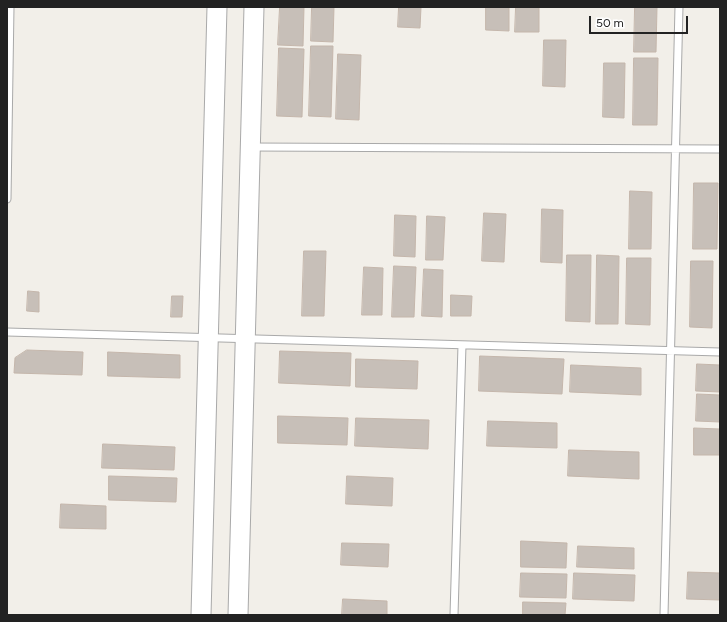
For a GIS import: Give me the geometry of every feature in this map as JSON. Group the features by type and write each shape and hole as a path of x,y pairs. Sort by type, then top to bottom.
{"street":[{"path":"201,615 216,7"},
{"path":"238,615 254,7"}],"lane":[{"path":"7,198 10,7"},
{"path":"664,615 679,7"},
{"path":"250,147 720,149"},
{"path":"7,332 720,352"},
{"path":"454,615 462,345"}],"building":[{"path":"280,7 304,7 303,46 278,45"},
{"path":"312,7 334,7 333,42 311,41"},
{"path":"399,7 421,7 420,28 398,27"},
{"path":"486,7 509,7 509,31 486,30"},
{"path":"516,7 539,7 539,32 515,32"},
{"path":"635,7 657,7 656,52 634,52"},
{"path":"544,40 566,40 565,87 543,86"},
{"path":"311,46 333,46 331,117 309,116"},
{"path":"279,48 304,49 302,117 277,116"},
{"path":"338,54 361,55 359,120 336,119"},
{"path":"634,58 658,58 657,125 633,125"},
{"path":"604,63 625,63 624,118 603,117"},
{"path":"694,183 718,183 717,249 693,249"},
{"path":"630,191 652,192 651,249 629,249"},
{"path":"542,209 563,210 562,263 541,262"},
{"path":"484,213 506,214 504,262 482,261"},
{"path":"395,215 416,216 415,257 394,256"},
{"path":"427,216 445,217 443,260 426,260"},
{"path":"304,251 326,251 324,316 302,316"},
{"path":"567,255 591,255 590,322 566,321"},
{"path":"597,255 619,256 618,324 596,324"},
{"path":"627,258 651,258 650,325 626,324"},
{"path":"691,261 713,261 712,328 690,327"},
{"path":"394,266 416,267 414,317 392,317"},
{"path":"364,267 383,268 382,315 362,315"},
{"path":"424,269 443,270 442,317 422,316"},
{"path":"28,291 39,292 39,312 27,311"},
{"path":"451,295 472,296 471,316 451,316"},
{"path":"172,296 183,296 182,317 171,317"},
{"path":"27,350 83,352 82,375 14,373 15,358"},
{"path":"280,351 351,353 350,386 279,383"},
{"path":"108,352 180,355 180,378 108,376"},
{"path":"480,356 564,359 562,394 479,391"},
{"path":"356,359 418,361 417,389 356,387"},
{"path":"697,364 720,365 720,392 696,391"},
{"path":"571,365 641,368 641,395 570,392"},
{"path":"697,394 720,395 720,422 696,421"},
{"path":"278,416 348,418 347,445 278,443"},
{"path":"356,418 429,420 428,449 355,446"},
{"path":"488,421 557,423 557,448 487,446"},
{"path":"694,428 720,429 720,455 694,455"},
{"path":"103,444 175,447 174,470 102,468"},
{"path":"569,450 639,452 639,479 568,476"},
{"path":"109,476 177,478 176,502 109,500"},
{"path":"347,476 393,478 392,506 346,504"},
{"path":"61,504 106,506 106,529 60,528"},
{"path":"521,541 567,543 566,568 521,567"},
{"path":"342,543 389,544 388,567 341,565"},
{"path":"578,546 634,548 634,569 577,567"},
{"path":"688,572 720,573 720,600 687,599"},
{"path":"521,573 567,574 566,598 520,597"},
{"path":"574,573 635,575 634,601 573,599"},
{"path":"343,599 387,601 387,615 342,615"},
{"path":"523,602 566,603 565,615 523,615"}]}
